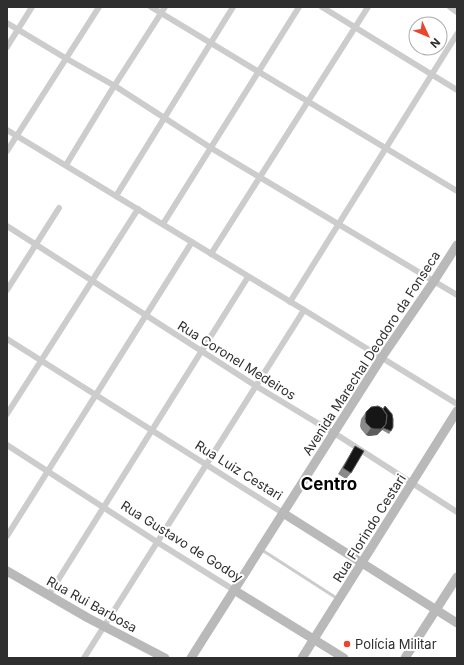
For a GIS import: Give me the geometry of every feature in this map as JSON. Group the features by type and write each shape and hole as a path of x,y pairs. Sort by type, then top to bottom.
{"street":[{"path":"7,46 32,7"},
{"path":"7,151 99,7"},
{"path":"151,7 210,44 457,191"},
{"path":"66,165 165,7"},
{"path":"116,196 233,7"},
{"path":"163,224 299,7"},
{"path":"322,7 457,90"},
{"path":"211,254 368,7"},
{"path":"450,7 457,12"},
{"path":"7,23 115,86 211,148 457,295"},
{"path":"290,302 457,34"},
{"path":"7,130 457,404"},
{"path":"7,290 59,208"},
{"path":"7,414 138,209"},
{"name":"Rua Coronel Medeiros","path":"7,226 256,386 413,482 457,512"},
{"path":"7,536 192,242"},
{"name":"Avenida Marechal Deodoro da Fonseca","path":"191,658 382,357 457,245"},
{"path":"48,596 248,277"},
{"path":"84,658 304,310"},
{"name":"Rua Luiz Cestari","path":"7,339 457,623"},
{"name":"Rua Florindo Cestari","path":"302,658 457,411"},
{"name":"Rua Gustavo de Godoy","path":"7,445 157,542 344,658"},
{"name":"Rua Rui Barbosa","path":"7,571 48,596 165,658"},
{"path":"405,658 457,577"}],"lane":[{"path":"260,549 339,600"}],"building":[{"path":"378,406 382,408 387,415 386,424 381,429 374,429 366,423 366,412 371,407"},
{"path":"385,406 392,414 393,427 391,431 383,428 386,424 387,415 383,409"},
{"path":"355,446 364,451 351,473 343,468"}],"place":[{"name":"Polícia Militar","path":"347,644"}],"district":[{"name":"Centro","path":"329,484"}]}
